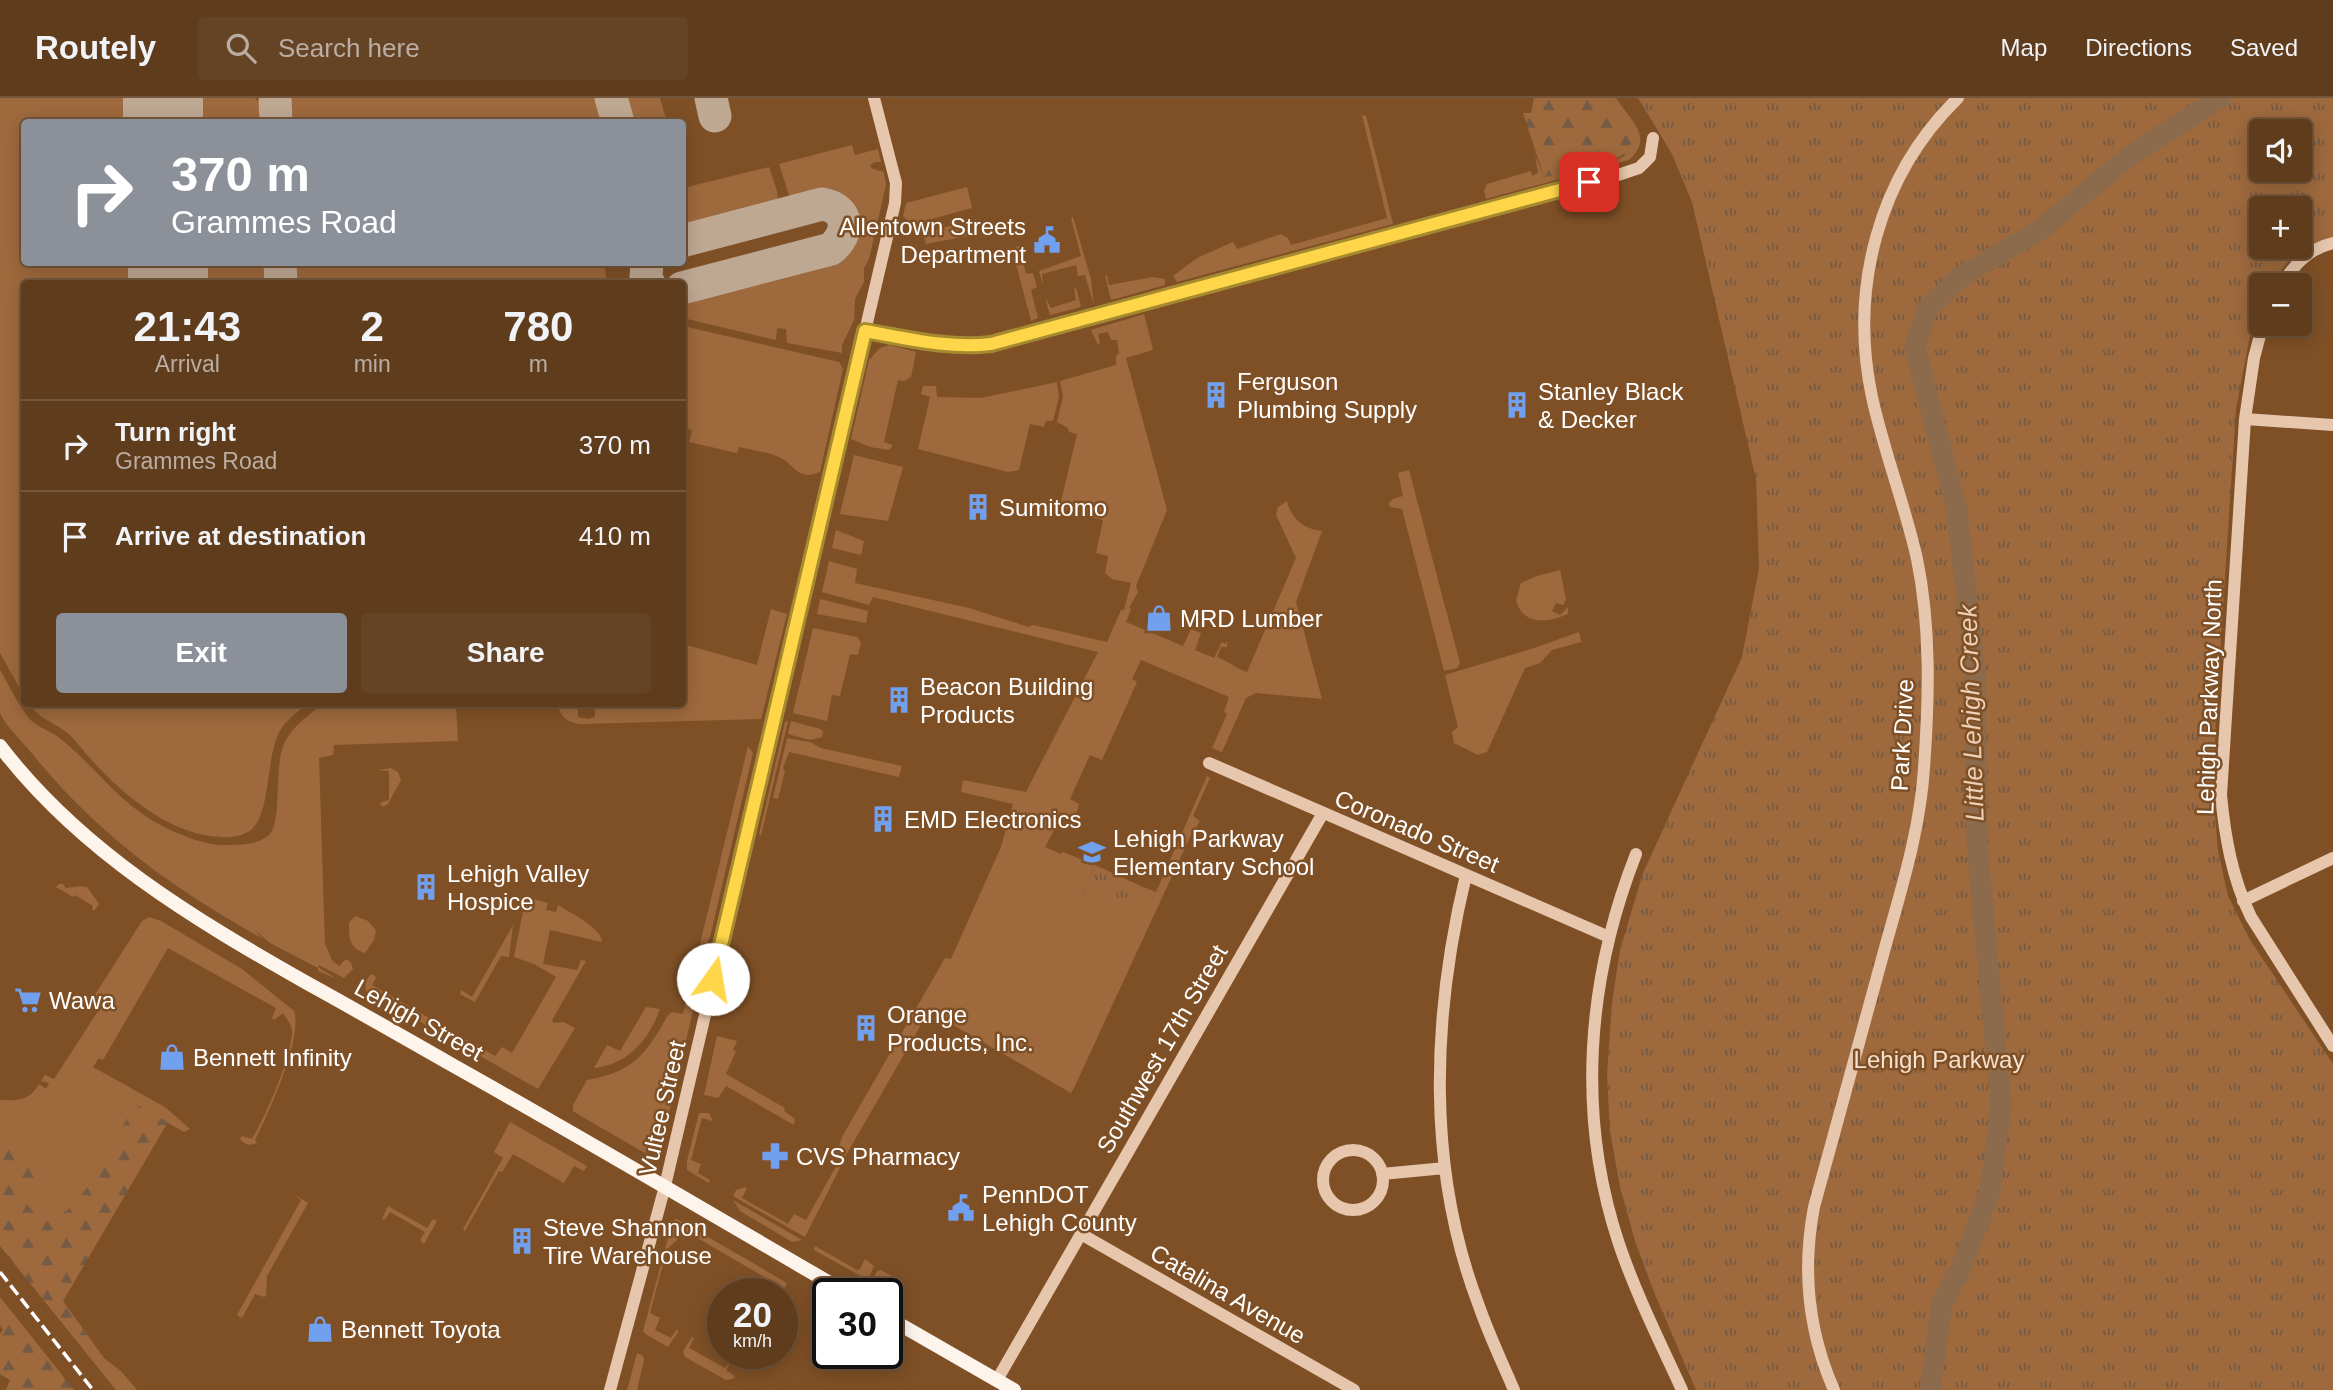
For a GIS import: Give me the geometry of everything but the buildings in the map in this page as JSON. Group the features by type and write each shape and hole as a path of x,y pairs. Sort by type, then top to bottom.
{"main road":[{"name":"Lehigh Street","path":"2,752 85,835 173,904 248,950 665,1186 821,1278"},
{"path":"903,1326 1014,1390"}],"street":[{"name":"Vultee Street","path":"610,1390 665,1186 897,192 874,98"},
{"name":"Park Drive","path":"1834,1390 1816,1341 1810,1312 1807,1282 1809,1232 1910,855 1920,803 1926,729 1927,632 1923,596 1909,525 1872,397 1865,348 1864,294 1869,262 1888,201 1918,145 1958,98"},
{"path":"865,331 944,344 991,344 1550,191 1609,178 1639,168 1650,157 1653,138"},
{"path":"2289,273 2294,265 2316,248 2333,243"},
{"name":"Lehigh Parkway North","path":"2260,336 2245,419 2221,795 2228,848 2243,901 2333,1046"},
{"path":"2245,419 2333,425"},
{"name":"Coronado Street","path":"1209,763 1609,937"},
{"name":"Southwest 17th Street","path":"998,1380 1323,813"},
{"path":"1636,854 1609,937 1598,993 1592,1069 1593,1107 1609,1209 1627,1264 1682,1390"},
{"path":"2243,901 2333,858"},
{"path":"1466,875 1446,971 1441,1020 1440,1094 1446,1168 1456,1226 1475,1294 1514,1390"},
{"path":"1347,1151 1365,1153 1373,1158 1382,1174 1379,1194 1364,1208 1354,1210 1335,1204 1324,1188 1325,1168 1331,1160 1347,1151"},
{"path":"1382,1174 1446,1168"},
{"name":"Catalina Avenue","path":"1081,1234 1354,1390"}],"green space":[{"path":"0,98 144,98 144,119 21,119 21,266 149,266 149,280 21,280 21,691 0,653"},
{"path":"200,98 255,98 262,105 264,119 186,119 189,109"},
{"path":"285,98 602,98 607,119 286,119"},
{"path":"618,98 660,98 666,119 624,119"},
{"path":"1534,98 1609,98 1629,130 1631,142 1628,150 1620,157 1594,167 1544,177 1523,113 1531,113"},
{"path":"1609,98 1616,98 1638,129 1640,144 1629,160 1486,199 1484,191 1487,184 1531,171 1532,176 1538,173 1535,155 1544,177 1617,160 1625,155 1615,107"},
{"name":"Lehigh Parkway","path":"1638,98 2333,98 2333,238 2312,247 2312,196 2249,196 2249,259 2291,259 2278,273 2249,273 2250,336 2236,409 2213,794 2218,851 2228,896 2250,940 2333,1064 2333,1390 1696,1390 1635,1241 1620,1187 1610,1131 1607,1074 1612,1003 1620,950 1643,873 1742,657 1759,568 1756,479 1692,202 1672,154"},
{"path":"1362,115 1366,116 1393,224 1177,282 1173,276 1197,258 1233,242 1237,249 1281,234 1288,238 1291,245 1387,218"},
{"path":"852,145 855,155 878,149 881,162 874,162 870,166 884,172 886,185 869,259 864,268 864,282 855,299 854,320 842,345 842,353 787,343 786,329 777,328 776,340 686,319 686,293 836,253 848,242 851,227 843,194 790,208 790,198 779,164"},
{"path":"769,167 777,191 778,211 686,236 686,187"},
{"path":"967,187 972,208 917,223 909,223 903,216 906,203"},
{"path":"1073,217 1091,279 1094,305 1085,275 1078,276 1076,265 1042,274 1043,286 1039,271 1081,256 1071,218"},
{"path":"976,219 978,234 926,244 923,233"},
{"path":"1019,246 1026,274 1033,273 1037,287 1031,290 1038,318 1031,321 1012,249"},
{"path":"190,266 268,266 269,280 190,280"},
{"path":"290,266 604,266 607,280 291,280"},
{"path":"1107,275 1109,285 1153,277 1165,279 1165,285 1111,300 1105,276"},
{"path":"1076,288 1081,307 1050,315 1045,297 1051,308 1076,300"},
{"path":"1144,314 1153,350 1126,358 1167,510 1136,586 1138,592 1129,608 1131,609 1126,622 1183,646 1191,629 1201,633 1195,650 1214,658 1222,642 1225,644 1227,641 1227,647 1221,647 1217,657 1247,672 1296,558 1276,515 1278,507 1287,501 1291,513 1299,522 1322,531 1296,602 1322,699 1256,693 1246,698 1222,752 1212,748 1227,714 1224,712 1229,697 1141,660 1132,679 1137,682 1102,760 1090,755 1070,799 1079,804 1075,818 1060,812 1059,821 1045,847 1095,865 1082,892 1131,914 1143,887 1156,892 1207,776 1210,778 1193,816 1200,821 1190,837 1074,1088 1071,1093 929,1011 845,1157 837,1152 843,1135 945,958 951,959 1001,847 1013,804 961,792 963,780 1026,792 1098,652 873,597 869,605 822,592 829,561 857,569 855,583 969,608 1029,627 1033,625 1107,642 1121,610 1124,610 1131,583 1112,579 1105,573 1108,556 1096,553 1103,520 1083,515 1084,509 1068,505 1066,511 1059,510 1077,434 1069,432 1068,428 1057,422 1063,397 1060,381 1116,365 1116,356 1119,353 1117,340 1111,340 1108,332 1098,334 1098,345 1091,330"},
{"path":"686,327 839,362 843,369 820,472 806,475 779,457 759,451 739,447 737,453 689,442 692,430 686,429"},
{"path":"889,345 916,352 911,377 904,381 898,380 884,442 893,445 889,450 870,447 851,439 869,360 880,348"},
{"path":"1057,382 1059,397 1053,421 1046,421 1044,427 1030,424 1019,470 1008,472 918,449 930,397 921,394 923,386 936,386 937,397 981,398"},
{"path":"854,455 903,467 888,521 840,514"},
{"path":"1409,470 1460,663 1457,668 1444,671 1402,509 1390,507 1389,503 1403,496 1398,473"},
{"path":"836,530 864,541 861,555 832,548"},
{"path":"1560,570 1566,600 1563,605 1556,603 1552,611 1560,615 1568,607 1568,614 1537,620 1524,614 1516,600 1521,583"},
{"path":"820,599 868,611 866,623 817,614"},
{"path":"771,609 787,614 761,719 581,724 569,721 559,707 578,707 578,717 588,719 595,717 595,707 686,707 686,645 757,665"},
{"path":"813,628 857,637 861,643 858,655 850,654 840,696 832,695 827,721 793,713"},
{"path":"1579,632 1581,642 1552,650 1540,663 1525,668 1487,752 1478,755 1454,743 1452,732 1458,727 1445,675"},
{"path":"0,670 27,716 62,740 130,805 162,826 199,841 222,845 249,844 269,835 276,818 281,752 296,726 318,707 456,707 458,741 334,745 333,755 319,758 325,944 332,960 339,966 346,959 353,969 344,978 319,965 318,967 337,979 270,943 254,929 263,939 196,899 137,856 55,781 4,721 0,712"},
{"path":"32,707 304,707 286,722 276,740 266,797 258,822 244,834 225,837 183,829 147,810 115,784 71,736"},
{"path":"788,721 761,836 759,834 785,722"},
{"path":"791,721 820,729 823,731 822,737 810,740 788,734"},
{"path":"787,738 902,766 899,777 789,752 783,768 785,771 778,799 773,798"},
{"path":"748,746 753,753 710,937 707,943 700,944"},
{"path":"391,768 398,772 401,780 388,804 383,807 379,803 389,800 389,771 378,770"},
{"path":"1095,865 1143,887 1131,914 1082,892"},
{"path":"59,884 66,888 87,887 99,904 94,911 93,906 56,887"},
{"path":"526,897 548,903 546,910 556,912 558,905 597,931 602,942 550,930 543,964 577,970 581,960 586,961 552,1020 554,1023 563,1022 575,1028 538,1089 366,991 367,979 373,974 376,978 372,985 495,1056 502,1047 512,1053 556,977 534,964 514,957"},
{"path":"355,916 368,921 376,930 374,940 365,953 353,945 350,938 349,923"},
{"path":"149,917 161,921 242,969 294,1011 294,1039 283,1076 255,1140 257,1143 246,1144 240,1139 242,1136 252,1139 283,1071 291,1043 290,1024 283,1013 274,1020 272,1018 276,1008 168,948 103,1060 99,1058 93,1067 165,1107 190,1129 184,1132 135,1104 94,1177 76,1203 61,1213 36,1215 26,1204 26,1196 0,1141 0,1100 23,1099 39,1084 46,1089 49,1083 41,1081 45,1075 54,1079 100,1008 91,1001 142,921"},
{"path":"513,925 509,957 501,956 475,1002 460,994 461,990 472,997"},
{"path":"698,956 703,958 704,964 661,1147 645,1153 573,1111 573,1105 587,1080 603,1077 627,1066 645,1051 668,1015 672,1012 683,1014"},
{"path":"646,1007 660,1009 643,1040 617,1062 594,1068 607,1045 620,1051"},
{"path":"717,1036 737,1041 733,1050 736,1051 726,1074 785,1108 784,1111 795,1119 794,1125 726,1086 718,1098 704,1095"},
{"path":"135,1104 168,1122 63,1301 104,1358 121,1371 137,1390 116,1390 0,1246 0,1141 21,1151 32,1167 33,1179 26,1196 26,1204 36,1214 60,1213 76,1203 84,1192"},
{"path":"699,1113 709,1113 712,1121 702,1118 691,1160 701,1164 698,1173 710,1180 709,1183 687,1170"},
{"path":"510,1122 587,1166 584,1171 574,1166 564,1183 513,1154 502,1172 499,1171 465,1231 463,1229 503,1158 494,1152"},
{"path":"839,1161 842,1164 805,1237 733,1196 736,1190 745,1187 747,1188 742,1198 788,1224 794,1214 806,1220"},
{"path":"294,1194 308,1203 267,1276 266,1296 255,1294 242,1318 237,1315 301,1200"},
{"path":"733,1200 802,1240 792,1242 740,1211"},
{"path":"388,1206 427,1228 433,1219 437,1221 424,1244 420,1240 425,1232 390,1212 382,1219"},
{"path":"677,1219 778,1278 766,1278 682,1229 677,1240 667,1249 650,1313 660,1318 655,1330 671,1338 677,1329 678,1332 668,1347 643,1331 673,1220"},
{"path":"815,1246 857,1270 865,1259 874,1266 869,1278 864,1278 814,1250"},
{"path":"881,1270 895,1278 873,1278 877,1271"},
{"path":"0,1297 74,1390 6,1390 10,1380 0,1374 0,1334 3,1330 0,1325"},
{"path":"692,1337 694,1338 689,1348 707,1358 707,1369 727,1369 735,1376 726,1380 685,1357 683,1351"},
{"path":"637,1353 643,1356 644,1360 637,1390 627,1390"}],"waterway":[{"name":"Little Lehigh Creek","path":"1930,1390 1942,1303 1959,1273 1990,1192 2001,1105 1977,844 1975,672 1957,511 1915,347 1927,309 1960,277 2040,230 2131,155 2220,98"}],"taxiway":[{"path":"275,98 276,119"},
{"path":"611,98 617,119"},
{"path":"711,98 715,116"},
{"path":"686,240 822,204 838,211 844,222 842,236 831,249 686,287"},
{"path":"280,266 281,280"},
{"path":"647,266 647,280"}],"runway":[{"path":"163,98 163,119"},
{"path":"168,266 168,280"}],"railway":[{"path":"0,1272 93,1390"}],"place":[{"name":"Allentown Streets Department","path":"1047,240"},
{"name":"Ferguson Plumbing Supply","path":"1216,395"},
{"name":"Stanley Black & Decker","path":"1517,405"},
{"name":"Sumitomo","path":"978,507"},
{"name":"MRD Lumber","path":"1159,618"},
{"name":"Beacon Building Products","path":"899,700"},
{"name":"EMD Electronics","path":"883,819"},
{"name":"Lehigh Parkway Elementary School","path":"1092,852"},
{"name":"Lehigh Valley Hospice","path":"426,887"},
{"name":"Wawa","path":"28,1000"},
{"name":"Orange Products, Inc.","path":"866,1028"},
{"name":"Bennett Infinity","path":"172,1057"},
{"name":"CVS Pharmacy","path":"775,1156"},
{"name":"PennDOT Lehigh County","path":"961,1208"},
{"name":"Steve Shannon Tire Warehouse","path":"522,1241"},
{"name":"Bennett Toyota","path":"320,1329"}],"route":[{"path":"713,979 865,331 961,346 991,344 1589,182"}]}
